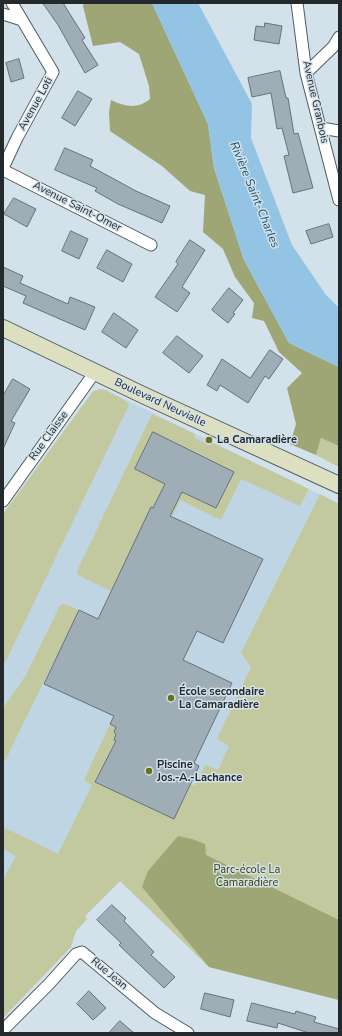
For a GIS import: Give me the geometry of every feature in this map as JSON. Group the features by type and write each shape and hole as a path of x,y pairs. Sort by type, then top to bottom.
{"main road":[{"name":"Boulevard Neuvialle","path":"3,328 339,485"}],"street":[{"name":"Avenue Loti","path":"3,169 17,138 53,72 12,3"},
{"name":"Avenue Granbois","path":"297,3 306,73 339,200"},
{"path":"3,14 22,20"},
{"path":"306,73 333,47 339,37"},
{"path":"321,128 339,131"},
{"name":"Avenue Saint-Omer","path":"3,169 150,245"},
{"name":"Rue Claisse","path":"3,501 95,372"},
{"name":"Rue Jean","path":"3,1030 49,984 76,954 82,952 155,1013 188,1033"}],"shaded area":[{"name":"École secondaire La Camaradière","path":"99,389 106,390 339,504 339,1000 209,967 120,881 85,916 87,919 76,931 71,947 3,1018 3,514 94,390 96,391"}],"green space":[{"path":"84,3 152,3 208,124 214,168 244,260 289,343 339,367 339,446 321,438 316,455 290,444 296,424 287,388 302,373 279,352 264,321 252,318 254,303 235,277 223,249 203,232 205,195 190,191 162,166 110,131 109,112 111,100 121,104 136,106 150,99 149,86 139,54 120,42 93,46 83,6"},
{"path":"99,389 106,390 127,402 129,405 3,667 3,514 94,390 96,391"},
{"path":"152,414 195,434 194,438 207,444 209,441 309,489 300,506 241,479 221,520 180,500 172,517 170,516 182,492 216,508 234,472 153,433 165,484 153,508 151,507 111,591 78,575 77,571"},
{"path":"321,438 339,446 339,467 316,455"},
{"name":"Parc-école La Camaradière","path":"320,494 339,504 339,1000 209,967 120,881 85,916 87,919 76,931 71,947 3,1018 3,880 16,856 3,849 3,827 58,854 92,785 84,780 110,724 116,727 114,739 116,741 95,782 174,819 191,784 195,786 205,765 218,770 229,746 217,739 251,667 241,653"},
{"path":"64,604 79,610 6,759 3,761 3,708 26,675 60,605"},
{"path":"178,836 205,844 206,855 339,920 339,1000 209,967 142,887 148,871"}],"water":[{"name":"Rivière Saint-Charles","path":"152,3 198,3 252,104 251,138 292,245 326,295 339,308 339,367 289,343 244,260 214,168 208,124"}],"building":[{"path":"43,3 63,3 85,38 82,40 98,65 85,73 58,25"},
{"path":"265,23 282,26 279,44 254,40 256,26 264,27"},
{"path":"19,59 24,78 11,82 6,63"},
{"path":"280,71 286,98 288,98 294,134 298,133 313,188 293,193 284,156 289,155 282,128 277,129 271,93 252,97 248,78"},
{"path":"78,91 92,99 75,126 62,118"},
{"path":"65,148 93,160 90,166 136,191 170,206 162,223 118,204 95,191 97,188 55,170"},
{"path":"14,198 36,209 27,227 4,214"},
{"path":"329,224 333,237 311,244 306,231"},
{"path":"71,231 88,239 79,259 62,251"},
{"path":"190,240 205,250 182,287 190,293 177,312 155,297 178,264 176,262"},
{"path":"107,250 132,264 123,282 97,268"},
{"path":"3,267 23,276 20,283 68,304 70,297 95,307 85,330 23,303 26,296 3,286"},
{"path":"229,288 243,300 233,313 235,314 228,323 212,310"},
{"path":"114,313 138,330 126,348 102,332"},
{"path":"177,336 203,356 189,373 163,353"},
{"path":"270,350 283,359 269,379 265,376 248,403 220,385 217,391 207,385 222,359 250,378"},
{"path":"13,379 30,389 11,421 15,423 3,449 3,396"},
{"path":"153,432 234,472 216,508 182,492 170,516 263,559 223,643 197,631 183,660 232,683 194,763 199,766 174,819 95,782 116,741 114,740 116,734 114,732 116,727 110,724 114,716 44,684 79,610 98,619 151,507 153,508 165,484 135,469"},
{"path":"112,905 126,918 124,921 154,952 151,955 175,977 164,988 119,945 121,943 97,920"},
{"path":"89,991 106,1008 93,1020 77,1004"},
{"path":"205,993 234,1000 230,1017 201,1009"},
{"path":"252,1003 295,1014 296,1011 316,1017 314,1022 339,1029 339,1033 309,1033 278,1023 277,1028 247,1021"},
{"path":"120,1021 134,1033 109,1033"}],"place":[{"name":"La Camaradière","path":"209,440"},
{"name":"École secondaire La Camaradière","path":"171,698"},
{"name":"Piscine Jos.-A.-Lachance","path":"149,771"}]}
